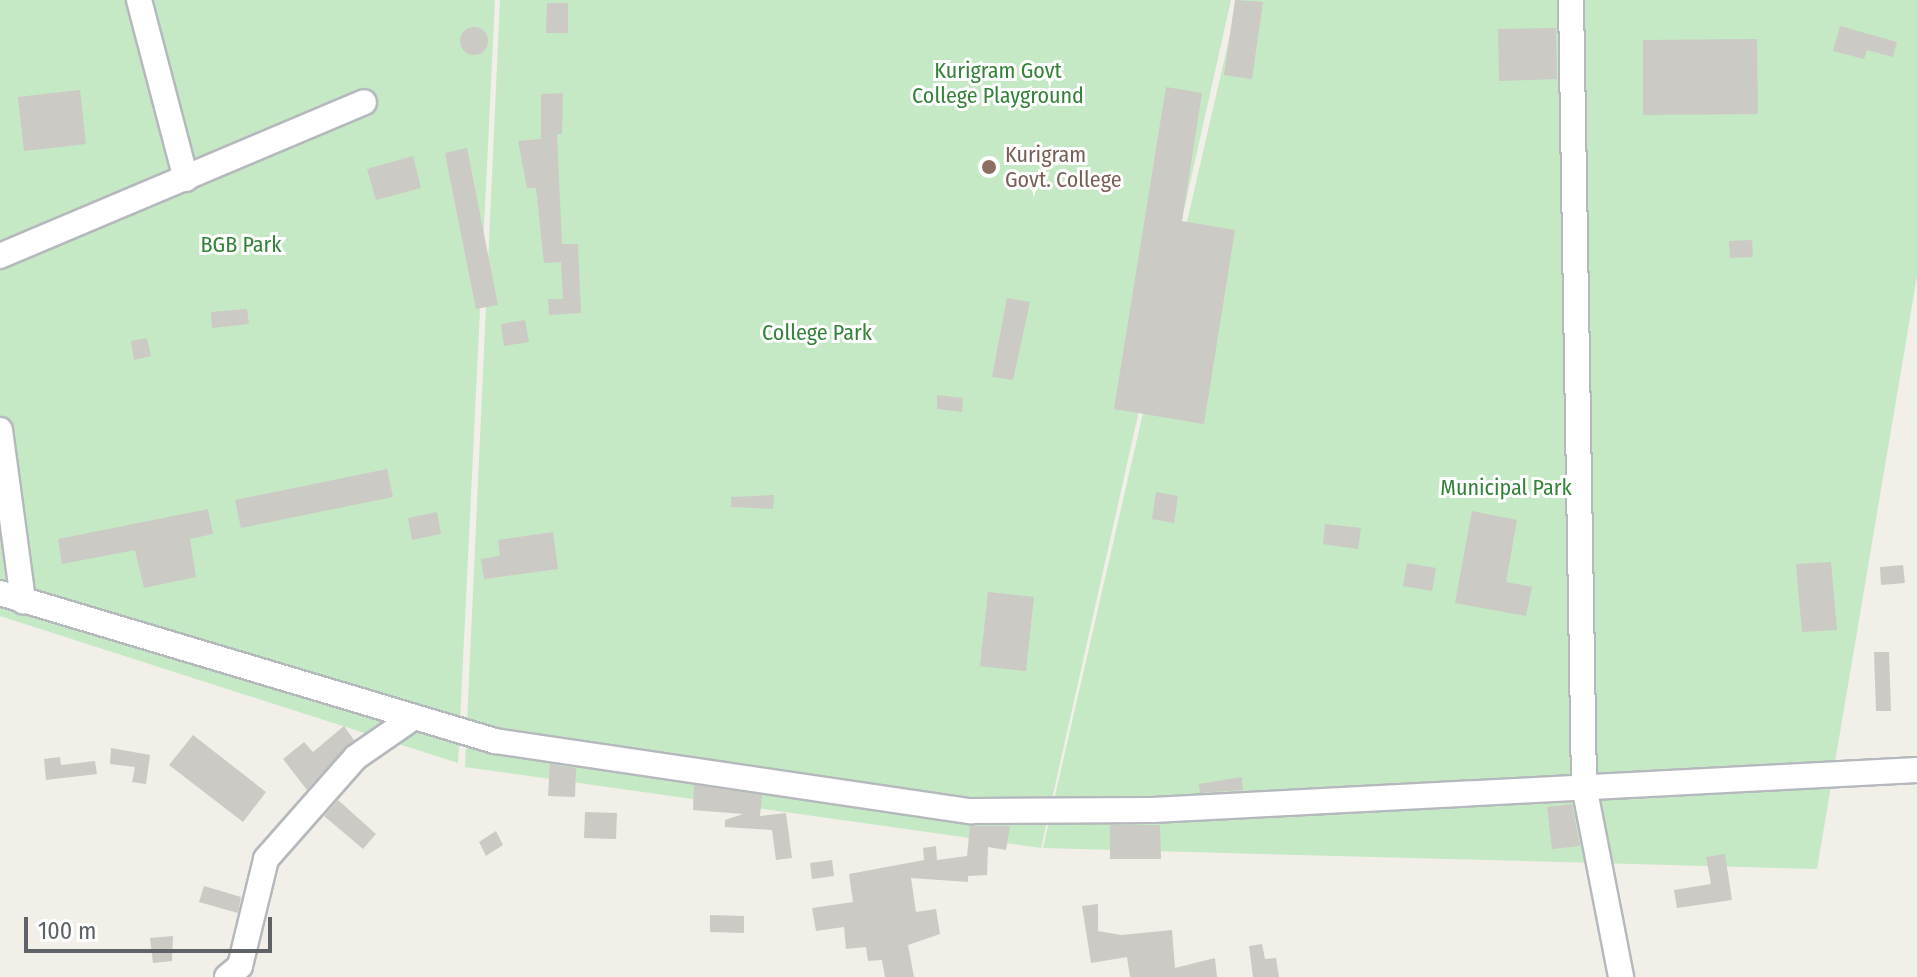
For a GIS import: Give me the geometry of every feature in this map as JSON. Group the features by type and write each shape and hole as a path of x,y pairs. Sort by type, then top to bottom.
{"street":[{"path":"139,0 186,179"},
{"path":"1571,0 1584,786 1621,977"},
{"path":"0,256 364,102"},
{"path":"0,430 23,601"},
{"path":"0,593 495,741 971,811 1153,810 1917,770"},
{"path":"227,977 240,966 266,859 356,757 414,717"}],"green space":[{"name":"BGB Park","path":"0,0 495,0 458,763 0,616"},
{"name":"College Park","path":"500,0 1231,0 1041,848 465,767"},
{"name":"Municipal Park","path":"1238,0 1917,0 1917,276 1817,869 1043,848"}],"building":[{"path":"1235,0 1263,2 1252,79 1224,75"},
{"path":"547,3 568,3 568,33 546,33"},
{"path":"1840,26 1897,42 1893,57 1867,50 1864,59 1833,51"},
{"path":"474,27 484,31 488,41 484,51 474,55 464,51 460,41 464,31"},
{"path":"1556,28 1557,79 1499,81 1498,29"},
{"path":"1757,39 1758,114 1643,115 1643,40"},
{"path":"1166,87 1202,93 1182,221 1235,230 1204,424 1114,409"},
{"path":"80,90 86,144 24,151 18,97"},
{"path":"563,93 562,134 557,134 562,244 578,244 581,313 549,315 548,299 563,299 561,262 544,263 536,188 527,188 518,141 541,139 541,94"},
{"path":"467,148 498,305 476,309 445,153"},
{"path":"413,156 421,188 376,200 367,169"},
{"path":"1752,240 1753,257 1730,258 1729,241"},
{"path":"1007,298 1030,302 1013,380 992,377"},
{"path":"247,309 249,324 212,328 211,312"},
{"path":"525,320 529,342 504,346 501,324"},
{"path":"147,338 151,356 134,360 131,341"},
{"path":"937,395 963,398 962,412 937,409"},
{"path":"387,469 393,497 241,528 235,500"},
{"path":"1156,492 1178,496 1174,523 1152,519"},
{"path":"774,495 773,509 731,507 731,497"},
{"path":"208,509 213,534 190,539 196,577 144,588 135,550 62,564 58,539"},
{"path":"1472,511 1517,520 1506,582 1532,587 1526,616 1455,603"},
{"path":"437,512 441,534 412,540 408,518"},
{"path":"1325,524 1361,528 1358,549 1323,544"},
{"path":"553,532 558,569 484,579 481,559 500,556 498,540"},
{"path":"1831,562 1837,630 1802,632 1796,564"},
{"path":"1407,563 1436,568 1432,591 1403,586"},
{"path":"1903,565 1905,583 1881,585 1880,567"},
{"path":"988,592 1034,597 1026,671 980,666"},
{"path":"1874,652 1889,652 1891,711 1876,711"},
{"path":"344,726 354,740 307,790 283,759 304,742 313,752"},
{"path":"193,735 266,792 243,822 169,765"},
{"path":"111,748 150,755 146,784 132,782 135,767 110,764"},
{"path":"60,757 61,765 95,761 97,774 46,780 44,759"},
{"path":"550,764 576,768 575,797 548,796"},
{"path":"1242,777 1243,790 1200,793 1199,784"},
{"path":"694,785 762,795 760,816 786,813 792,858 776,860 772,830 725,827 725,820 743,814 693,810"},
{"path":"338,800 376,834 363,849 324,816"},
{"path":"1572,804 1580,846 1552,849 1547,807"},
{"path":"585,812 617,813 616,839 584,838"},
{"path":"1110,825 1160,825 1161,859 1110,859"},
{"path":"970,826 1010,826 1006,850 988,847 987,875 968,876 968,882 911,878 916,912 936,909 940,934 908,945 914,977 885,977 882,960 868,961 866,947 846,949 844,927 816,931 812,908 853,902 849,874 924,860 923,848 936,846 937,860 967,856"},
{"path":"496,831 503,845 486,856 479,842"},
{"path":"1725,854 1732,900 1677,908 1674,890 1711,884 1706,857"},
{"path":"832,860 834,876 812,879 810,863"},
{"path":"204,886 241,897 238,913 199,902"},
{"path":"1098,904 1098,931 1121,935 1172,930 1175,968 1215,958 1217,977 1130,977 1127,957 1091,963 1082,906"},
{"path":"710,915 744,916 744,933 710,932"},
{"path":"173,936 172,961 153,963 150,938"},
{"path":"1262,944 1265,959 1276,958 1279,977 1253,977 1249,946"}],"place":[{"name":"Kurigram Govt. College","path":"989,167"}],"park label":[{"name":"Kurigram Govt College Playground","path":"998,82"}]}
